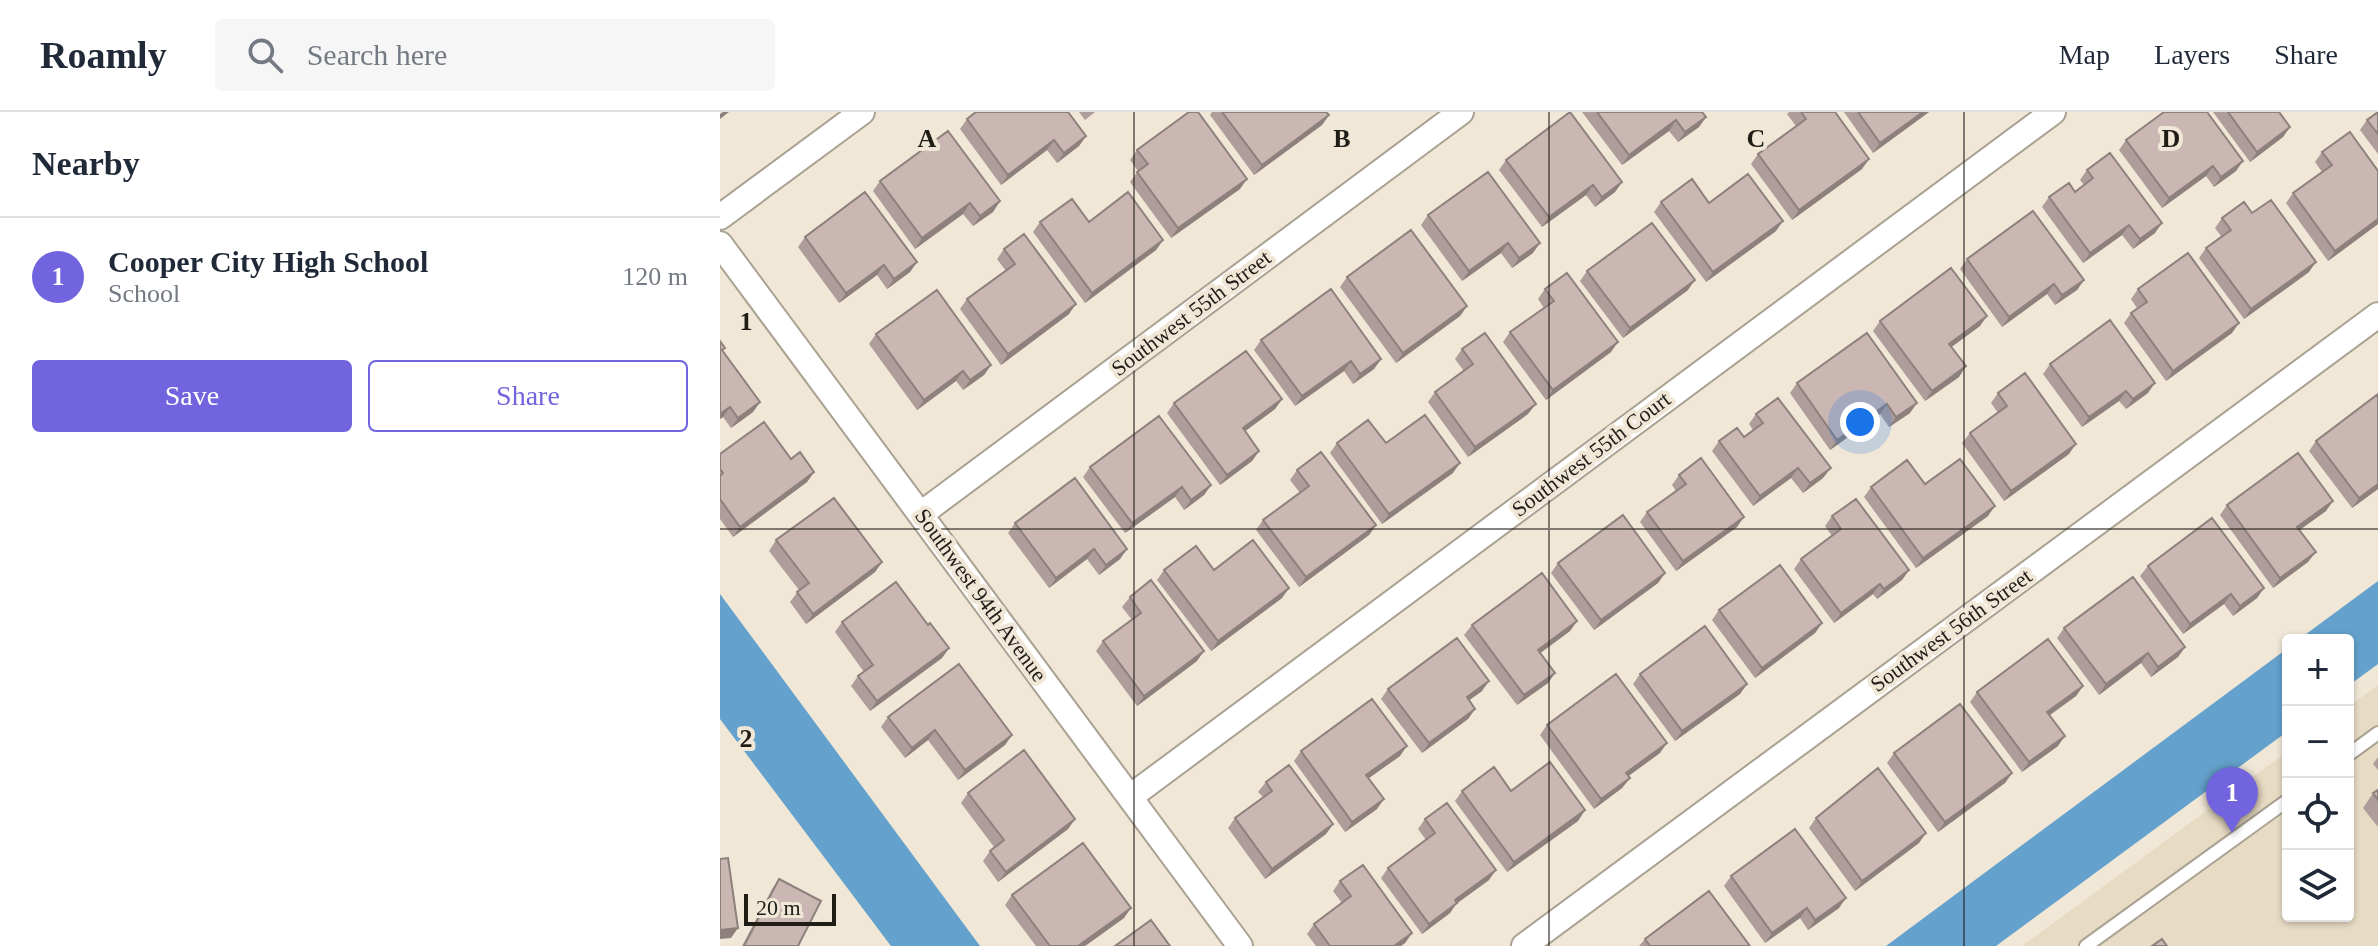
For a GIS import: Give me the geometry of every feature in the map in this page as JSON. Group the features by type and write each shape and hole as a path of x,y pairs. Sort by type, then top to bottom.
{"street":[{"path":"720,217 862,112"},
{"name":"Southwest 55th Street","path":"921,514 1461,112"},
{"name":"Southwest 55th Court","path":"1130,797 2053,112"},
{"name":"Southwest 94th Avenue","path":"720,244 1240,946"},
{"name":"Southwest 56th Street","path":"1524,946 2378,315"}],"lane":[{"path":"2354,751 2378,733"},
{"path":"2086,946 2282,804"}],"shaded area":[{"path":"2378,685 2378,946 2022,946 2282,755 2282,922 2354,922 2354,703"}],"water":[{"path":"2378,581 2378,664 2354,682 2354,634 2306,634"},
{"path":"720,594 980,946 891,946 720,719"},
{"path":"2282,652 2282,735 1996,946 1886,946"}],"building":[{"path":"976,112 1068,112 1086,136 1064,153 1054,140 1008,175 967,119"},
{"path":"1189,112 1198,112 1247,179 1178,228 1137,172 1148,164 1137,150"},
{"path":"1222,112 1326,112 1329,115 1262,165"},
{"path":"1570,112 1622,182 1602,197 1593,185 1549,217 1506,160"},
{"path":"1597,112 1702,112 1706,117 1685,132 1676,120 1629,155"},
{"path":"1801,112 1835,112 1869,159 1799,210 1758,154 1806,119"},
{"path":"1858,112 1923,112 1880,143"},
{"path":"2164,112 2207,112 2243,161 2221,177 2213,166 2169,198 2126,140"},
{"path":"2228,112 2279,112 2290,127 2257,152"},
{"path":"2378,112 2378,134 2367,120"},
{"path":"948,131 1000,201 980,216 970,203 922,238 880,181"},
{"path":"2350,132 2378,171 2378,219 2335,251 2293,193 2332,165 2322,152"},
{"path":"2110,153 2162,223 2140,239 2129,225 2090,253 2049,197 2069,183 2075,192 2093,178 2087,170"},
{"path":"1488,172 1540,243 1519,258 1508,243 1469,271 1428,215"},
{"path":"1748,174 1783,221 1713,272 1661,202 1692,179 1709,203"},
{"path":"865,192 917,262 894,279 884,265 846,293 805,237"},
{"path":"1128,192 1163,240 1092,293 1040,222 1072,199 1089,222"},
{"path":"2271,200 2316,262 2251,309 2206,248 2231,230 2222,218 2244,202 2252,213"},
{"path":"2033,211 2084,280 2062,295 2054,284 2009,317 1967,259"},
{"path":"1652,223 1695,280 1630,328 1587,271"},
{"path":"1411,230 1467,306 1403,353 1347,277"},
{"path":"1024,234 1076,304 1008,354 967,299 1015,264 1004,249"},
{"path":"2188,253 2239,323 2173,371 2131,313 2147,302 2138,289"},
{"path":"1951,268 1987,316 1949,344 1966,366 1932,391 1880,321"},
{"path":"1567,273 1618,342 1553,390 1510,332 1554,301 1545,289"},
{"path":"1331,289 1381,359 1360,374 1351,361 1302,396 1261,340"},
{"path":"937,290 991,365 970,380 963,371 924,400 876,334"},
{"path":"2110,320 2155,383 2133,399 2126,391 2089,417 2050,364"},
{"path":"1485,333 1536,404 1475,447 1435,392 1473,364 1462,349"},
{"path":"1867,333 1917,403 1896,417 1887,404 1837,440 1797,383"},
{"path":"720,341 725,348 722,350 760,402 738,418 730,407 720,414"},
{"path":"1246,351 1282,399 1243,428 1259,451 1227,475 1174,403"},
{"path":"2025,373 2076,444 2011,491 1970,433 2007,406 1998,393"},
{"path":"2378,394 2378,484 2359,498 2316,441"},
{"path":"1778,398 1831,468 1810,483 1798,468 1760,496 1719,441 1737,428 1744,437 1763,423 1756,414"},
{"path":"1425,415 1460,463 1389,514 1337,443 1368,420 1386,443"},
{"path":"1159,416 1211,485 1191,500 1182,487 1132,523 1090,467"},
{"path":"764,422 791,459 800,452 814,472 740,527 720,499 720,476 723,473 720,454"},
{"path":"1321,452 1376,525 1306,577 1263,520 1309,486 1297,470"},
{"path":"2298,453 2333,501 2297,527 2316,552 2280,578 2227,505"},
{"path":"1701,458 1744,517 1683,561 1647,512 1686,484 1679,475"},
{"path":"1960,459 1995,506 1923,558 1871,487 1907,460 1925,484"},
{"path":"1075,478 1127,549 1106,565 1094,549 1056,578 1015,523"},
{"path":"834,498 882,562 813,614 797,592 809,583 776,540"},
{"path":"1856,499 1909,570 1884,589 1880,584 1841,613 1801,559 1841,529 1832,516"},
{"path":"1623,515 1665,573 1601,620 1558,563"},
{"path":"2212,518 2264,588 2240,606 2231,594 2190,624 2148,566"},
{"path":"1253,540 1289,588 1218,641 1164,570 1196,546 1214,570"},
{"path":"1780,565 1822,623 1762,668 1719,610"},
{"path":"1542,573 1577,621 1538,650 1555,673 1524,695 1472,625"},
{"path":"2133,577 2185,647 2158,667 2148,653 2106,684 2064,628"},
{"path":"1151,580 1204,651 1144,696 1103,641 1141,613 1130,597"},
{"path":"896,582 949,648 877,701 858,676 873,665 842,622"},
{"path":"1705,626 1747,684 1682,731 1640,674"},
{"path":"1457,638 1489,681 1467,697 1475,709 1429,743 1388,689"},
{"path":"2048,639 2083,686 2047,712 2065,736 2029,762 1977,692"},
{"path":"959,664 1012,735 965,770 935,730 912,748 888,717"},
{"path":"1616,674 1667,743 1626,773 1630,778 1601,799 1547,725"},
{"path":"1372,699 1407,746 1366,775 1384,799 1352,822 1301,751"},
{"path":"1960,704 2012,773 1945,822 1894,753"},
{"path":"1024,750 1075,819 1006,872 990,851 1004,840 968,793"},
{"path":"1550,762 1585,810 1514,862 1462,791 1494,767 1511,791"},
{"path":"1289,765 1333,824 1272,869 1235,818 1272,791 1266,782"},
{"path":"1878,768 1926,833 1862,881 1816,818"},
{"path":"1447,803 1496,870 1429,924 1388,868 1435,833 1425,819"},
{"path":"1795,829 1846,898 1815,920 1807,908 1772,933 1731,876"},
{"path":"1083,843 1131,908 1078,946 1050,946 1012,895"},
{"path":"728,858 738,928 720,930 720,859"},
{"path":"1363,865 1412,933 1394,946 1330,946 1314,924 1351,896 1340,881"},
{"path":"779,879 821,901 798,946 744,946"},
{"path":"1709,891 1750,946 1650,946 1645,939"},
{"path":"1151,920 1170,946 1115,946"},
{"path":"2162,939 2167,946 2152,946"}],"place":[{"name":"Cooper City High School","path":"2232,833"}]}
